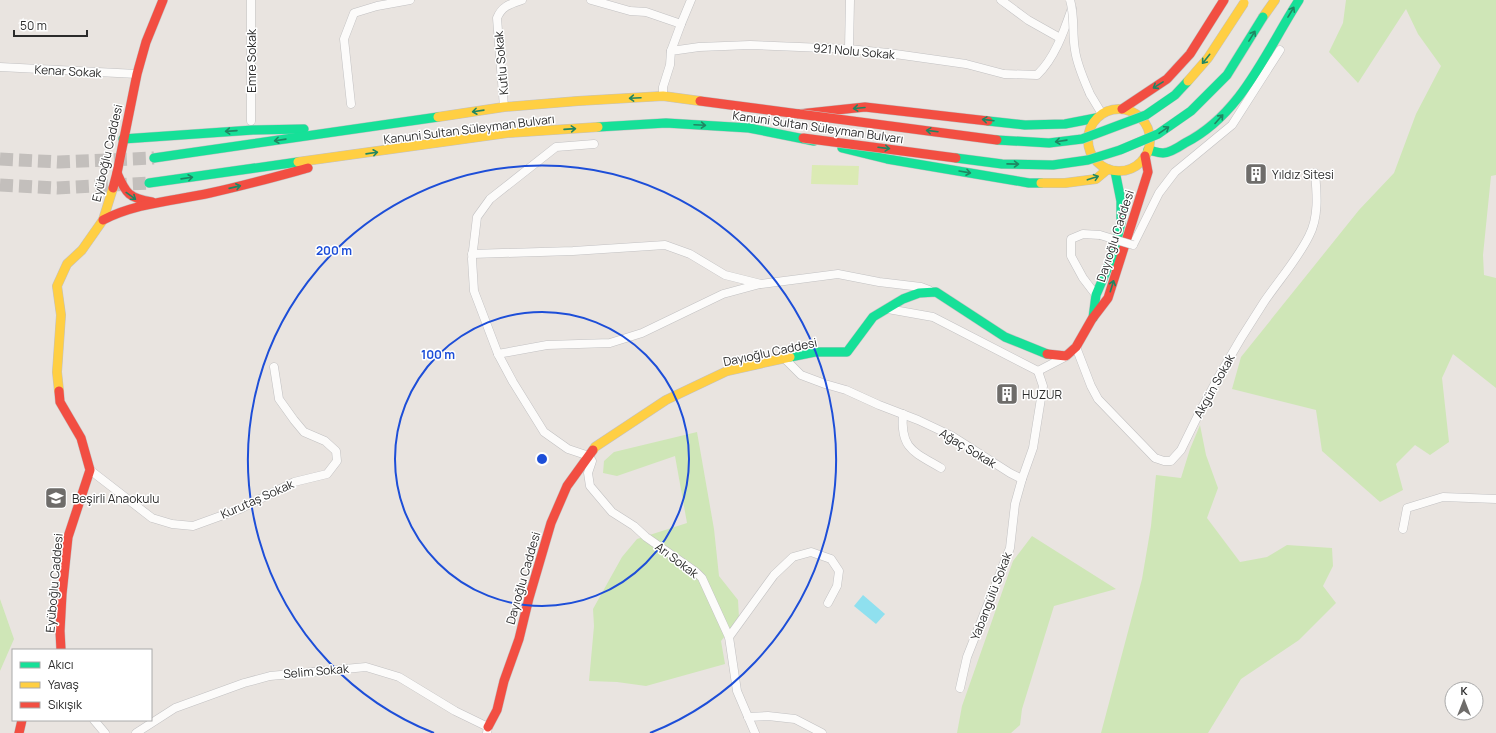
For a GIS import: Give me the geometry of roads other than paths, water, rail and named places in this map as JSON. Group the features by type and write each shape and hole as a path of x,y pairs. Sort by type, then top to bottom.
{"main road":[{"name":"Eyüboğlu Caddesi","path":"60,649 62,594 68,537 90,470 81,438 60,402 57,372 61,315 57,286 67,264 82,250 103,220 116,173 137,74 146,42 163,0"},
{"path":"1122,109 1167,79 1190,54 1224,0"},
{"name":"Kanuni Sultan Süleyman Bulvarı","path":"149,183 507,133 666,124 749,128 803,138 1002,164 1053,165 1088,160 1120,150 1158,134 1191,111 1227,75 1275,0"},
{"path":"1147,153 1164,153 1189,143 1214,125 1238,99 1299,0"},
{"name":"Kanuni Sultan Süleyman Bulvarı","path":"154,158 504,108 578,101 663,96 1001,140 1049,143 1082,139 1146,115 1175,95 1208,58 1245,2"},
{"path":"799,114 865,107 1025,125 1065,124 1099,116 1108,110 1122,109 1135,113 1145,123 1150,136 1147,153 1141,162 1129,169 1112,170 1096,179 1065,183 1029,183 887,159 803,138"},
{"path":"1099,116 1089,130 1089,150 1097,162 1112,170"},
{"path":"123,139 253,130 354,129"},
{"name":"Dayıoğlu Caddesi","path":"1066,356 1076,347 1092,319 1108,298 1148,172 1147,153"},
{"path":"103,220 113,214 157,203 267,180 355,155"},
{"name":"Dayıoğlu Caddesi","path":"1092,319 1096,295 1114,253 1121,222 1121,201 1112,170"},
{"path":"116,173 124,191 135,199 157,203"},
{"path":"936,292 1005,337 1048,354 1066,356"},
{"name":"Dayıoğlu Caddesi","path":"488,730 498,710 504,681 519,638 551,523 567,486 595,446 666,400 727,371 815,352 847,352 873,317 903,299 919,293 936,292"},
{"path":"19,733 22,721"}],"street":[{"name":"Emre Sokak","path":"251,121 252,0"},
{"path":"351,104 346,74 344,39 354,13 377,6 410,0"},
{"name":"Kutlu Sokak","path":"504,108 497,18 501,10 507,5 522,0"},
{"path":"591,0 630,11 646,12 681,24"},
{"path":"663,96 663,87 670,65 671,52 691,0"},
{"path":"849,49 850,0"},
{"path":"1001,0 1028,20 1060,38 1074,0"},
{"path":"1070,0 1074,27 1074,48 1080,70 1099,116"},
{"name":"921 Nolu Sokak","path":"671,52 699,47 750,45 849,49 966,64 1004,74 1037,75 1046,66 1060,38"},
{"path":"1096,295 1083,278 1071,256 1071,239 1083,234 1100,235 1133,245 1159,192 1175,172 1232,125 1280,50"},
{"name":"Kenar Sokak","path":"0,67 137,74"},
{"path":"589,456 568,449 544,432 513,382 498,354 474,291 472,254 477,217 490,199 556,147 594,144"},
{"name":"Akgün Sokak","path":"1076,347 1090,386 1098,399 1155,458 1164,461 1171,461 1181,450 1224,366 1265,300 1286,272 1309,236 1316,213 1315,173"},
{"path":"472,254 573,251 665,245 690,254 725,275 761,284"},
{"path":"498,354 547,345 610,343 642,333 723,294 761,284 838,274 879,282 920,287 936,292"},
{"path":"887,308 933,317 1038,371 1043,386 1033,448 1022,479"},
{"path":"1038,371 1066,356"},
{"name":"Ağaç Sokak","path":"785,359 801,374 825,384 846,390 952,436 1022,479"},
{"name":"Kurutaş Sokak","path":"90,470 152,518 172,524 193,526 240,509 294,482 327,474 337,461 336,451 325,442 304,432 294,420 279,398 274,367"},
{"path":"903,414 902,426 905,442 913,452 941,468"},
{"name":"Arı Sokak","path":"589,456 592,461 588,474 590,486 612,512 634,526 646,537 696,572 702,578 729,637 737,691 755,733"},
{"name":"Yabangülü Sokak","path":"960,688 967,657 1010,548 1015,504 1022,479"},
{"path":"1403,529 1407,508 1443,497 1496,499"},
{"path":"729,637 774,575 792,557 811,552 831,559 839,571 837,586 828,603"},
{"name":"Selim Sokak","path":"136,733 175,708 244,683 270,676 366,667 399,677 488,730"},
{"path":"748,717 768,716 795,719 822,733"},
{"path":"95,721 104,733"}],"water":[{"path":"863,595 885,614 876,624 854,606"}],"tunnel":[{"path":"0,159 59,162 154,158"},
{"path":"0,185 57,188 149,183"}],"place":[{"name":"Yıldız Sitesi","path":"1256,174"},
{"name":"HUZUR","path":"1007,394"},
{"name":"Beşirli Anaokulu","path":"56,498"}]}
